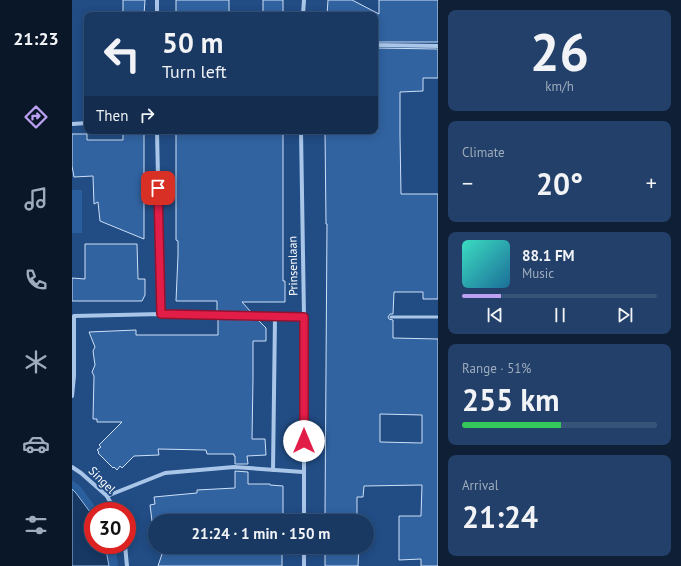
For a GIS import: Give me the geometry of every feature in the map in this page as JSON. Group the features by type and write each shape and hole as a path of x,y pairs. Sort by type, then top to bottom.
{"street":[{"path":"157,0 157,12"},
{"path":"303,12 304,0"},
{"path":"378,45 438,46"},
{"path":"72,124 84,123"},
{"path":"157,134 161,314"},
{"name":"Prinsenlaan","path":"302,134 304,514"},
{"path":"72,396 74,376 74,316 161,314 304,317"},
{"path":"273,470 274,317"},
{"name":"Singel","path":"72,467 107,496 110,502"},
{"path":"107,496 165,472 234,467 304,472"},
{"path":"126,554 127,566"},
{"path":"304,554 304,566"}],"lane":[{"path":"391,317 438,317"}],"shaded area":[{"path":"72,190 82,190 82,233 72,233"},
{"path":"72,480 80,486 92,502 84,502 84,504 72,489"},
{"path":"72,489 84,504 84,554 107,554 109,566 72,566"},
{"path":"107,554 116,554 118,566 109,566"}],"building":[{"path":"123,0 145,0 144,12 123,12"},
{"path":"176,0 229,0 229,12 176,12"},
{"path":"263,0 283,0 283,12 263,12"},
{"path":"328,0 352,0 375,12 327,12"},
{"path":"379,0 438,0 438,42 378,42"},
{"path":"378,48 438,49 438,78 423,78 423,91 400,92 400,136 401,194 438,194 438,299 423,299 423,292 394,292 393,314 390,314 388,317 389,319 393,320 393,338 438,339 438,566 421,566 421,559 399,560 399,516 421,516 422,485 364,486 363,497 357,497 357,514 325,514 327,224 325,134 378,134","holes":["380,414 422,415 422,443 380,442"]},
{"path":"72,134 87,134 87,140 123,140 123,134 144,134 144,239 100,221 98,202 94,204 93,176 74,177 72,166"},
{"path":"176,134 283,134 283,281 285,281 285,302 242,302 251,312 217,312 217,301 176,301 178,241 176,240"},
{"path":"85,244 137,244 138,279 145,279 145,295 142,301 72,301 72,278 85,279"},
{"path":"218,319 258,320 266,328 266,341 253,341 252,439 265,439 266,455 247,456 248,464 235,464 234,454 207,454 206,450 158,449 159,455 134,456 122,468 120,466 117,470 114,467 113,468 98,453 99,452 97,450 101,447 99,445 122,422 97,422 97,419 93,419 94,376 92,372 95,365 93,351 95,347 89,332 136,330 136,335 218,335"},
{"path":"235,471 248,472 248,484 270,484 283,486 283,514 151,514 150,505 155,504 154,497 197,493 197,490 235,488"},
{"path":"162,554 282,554 282,566 158,566"},
{"path":"325,554 359,554 358,566 325,566"}],"route":[{"path":"158,188 161,314 304,317 304,441"}]}
